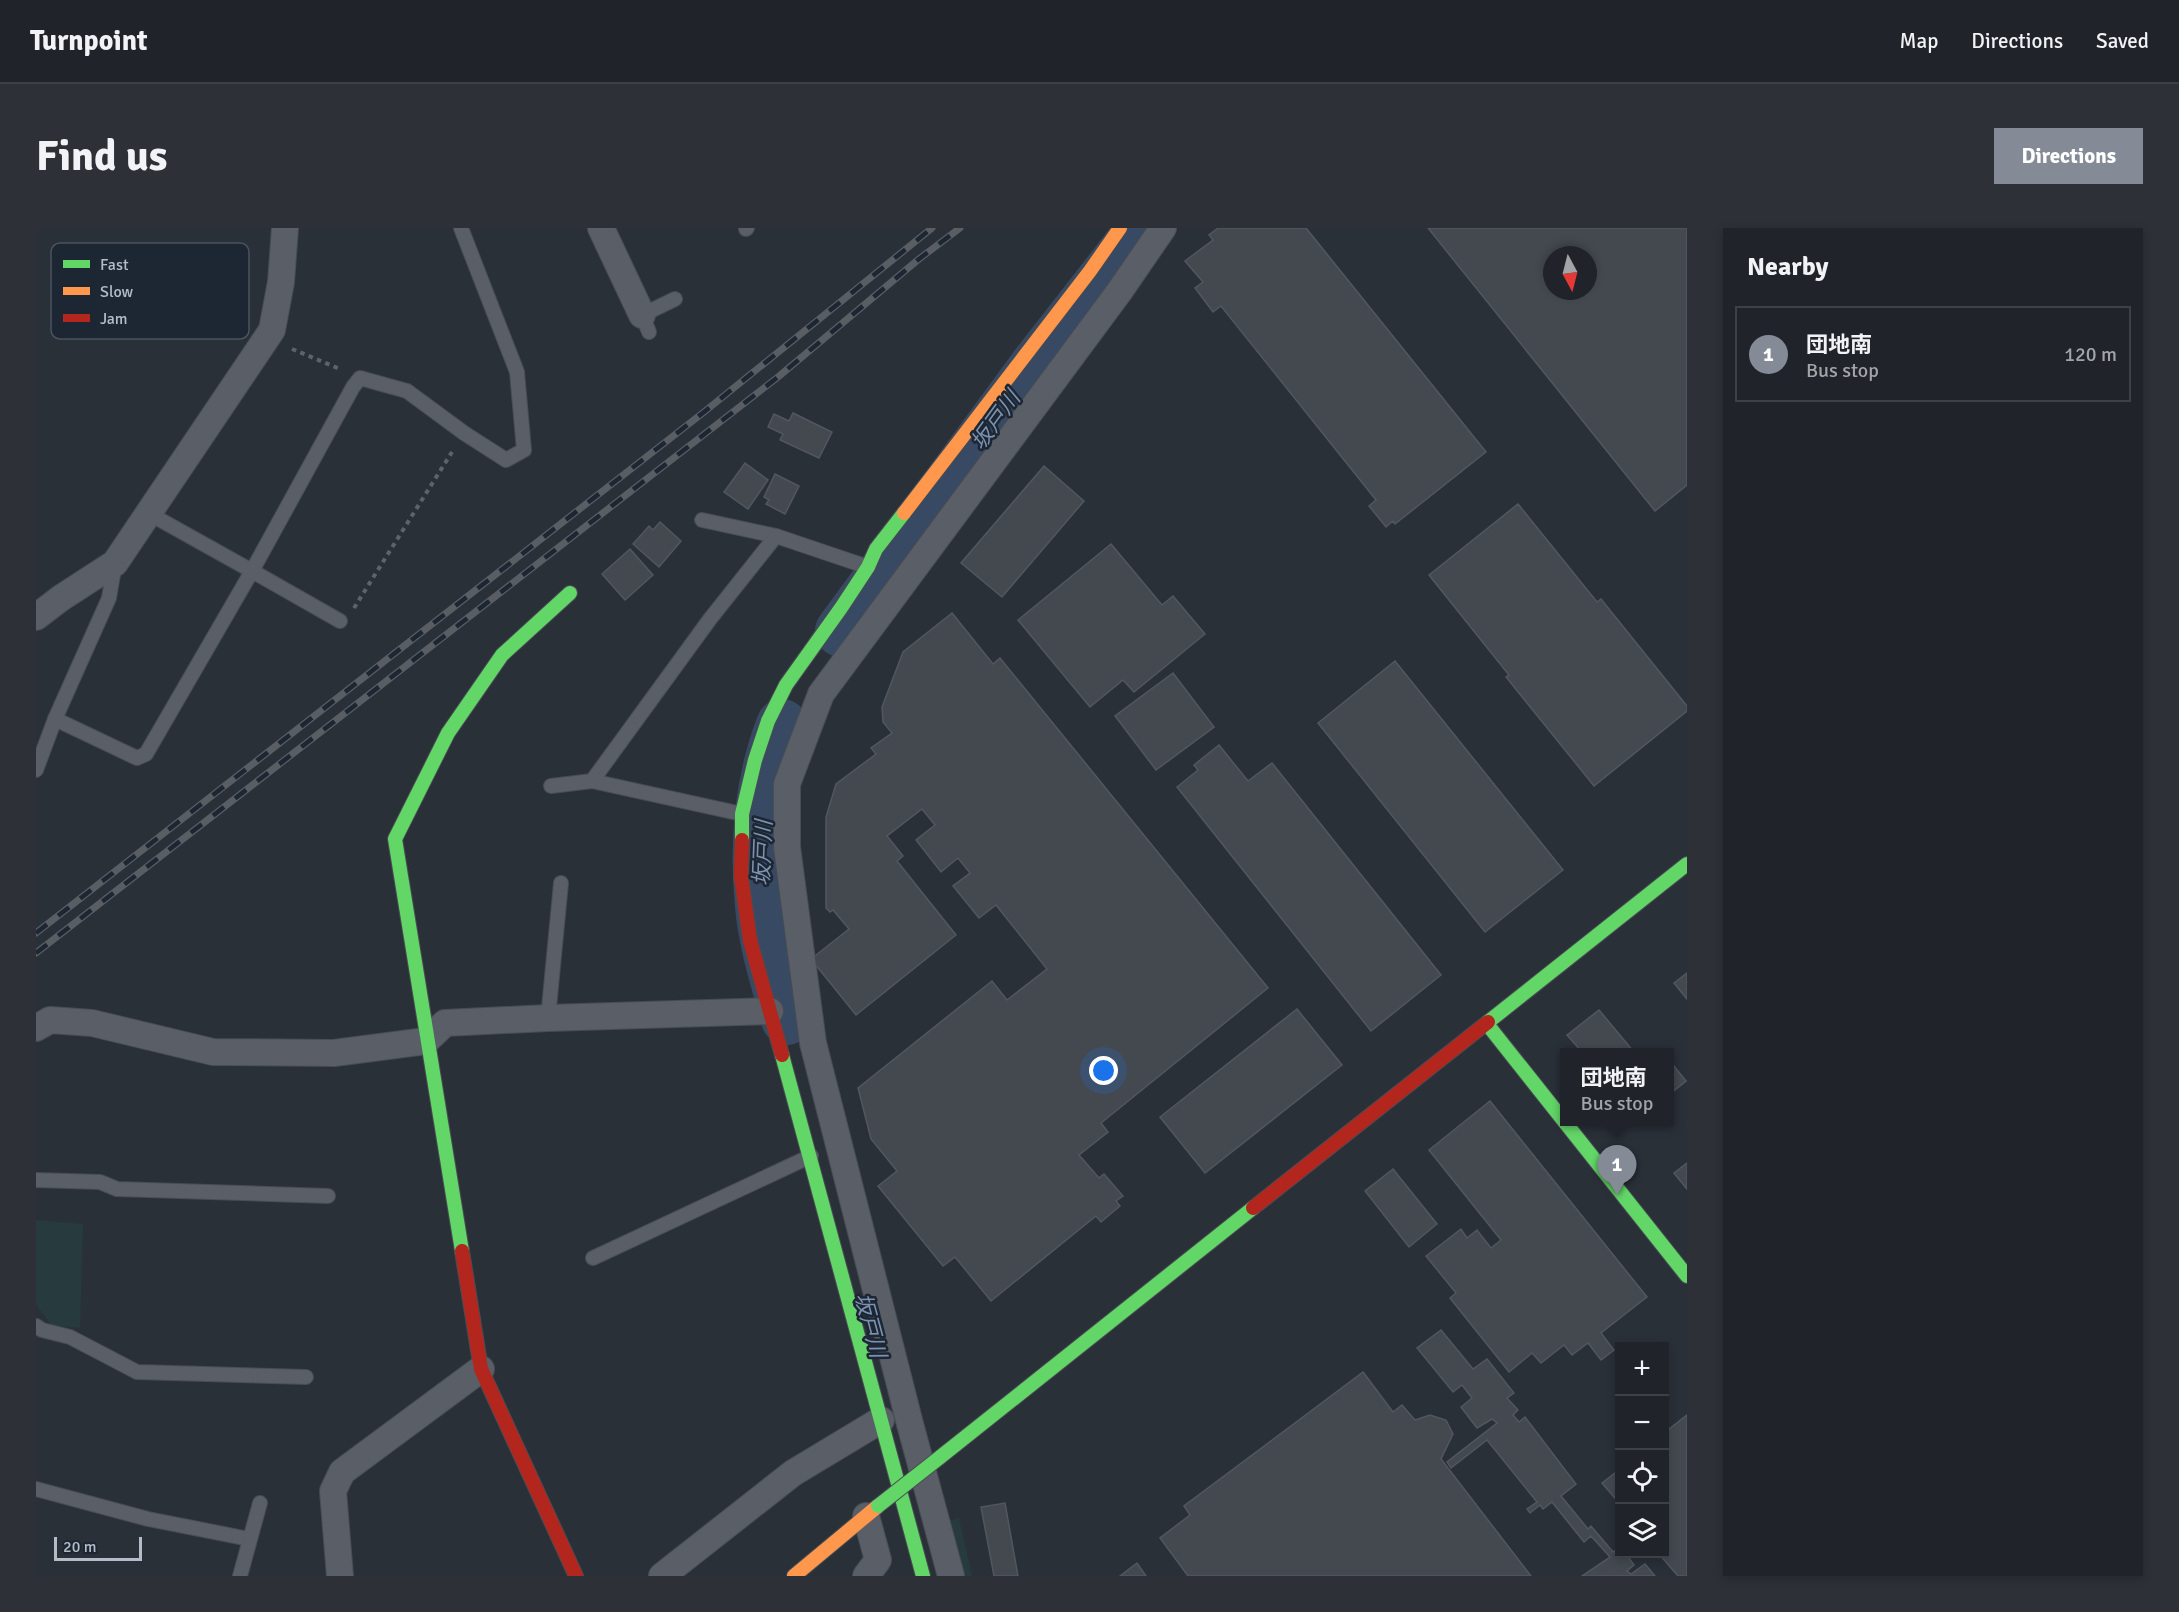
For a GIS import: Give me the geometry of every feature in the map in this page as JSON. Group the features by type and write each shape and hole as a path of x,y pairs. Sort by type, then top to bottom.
{"street":[{"path":"36,617 115,563 272,330 281,282 285,228"},
{"path":"601,228 646,323"},
{"path":"923,1576 811,1156 750,940 741,876 742,814 755,760 768,721 786,685 841,608 868,567 876,549 1090,271 1120,228"},
{"path":"951,1576 813,1043 787,847 787,784 820,694 1119,292 1163,228"},
{"path":"1090,271 1119,292"},
{"path":"570,593 502,655 448,733 395,839 481,1369 576,1576"},
{"path":"794,1576 872,1511 1687,864"},
{"path":"36,1028 50,1020 92,1023 213,1052 334,1053 426,1041 445,1023 770,1011"},
{"path":"1487,1024 1560,1116"},
{"path":"1568,1126 1687,1276"},
{"path":"341,1575 333,1491 342,1472 481,1369"},
{"path":"662,1576 793,1473 881,1420"},
{"path":"866,1576 878,1560 872,1511"}],"lane":[{"path":"55,719 137,758 146,754 360,378 407,392 506,460 524,450 518,372 461,228"},
{"path":"646,323 675,299"},
{"path":"148,513 340,621"},
{"path":"702,520 776,536 868,567"},
{"path":"592,781 710,619 776,536"},
{"path":"36,770 55,719 109,598 115,563"},
{"path":"551,786 592,781 742,814"},
{"path":"548,1018 561,882"},
{"path":"594,1258 811,1156"},
{"path":"36,1180 100,1182 117,1189 328,1196"},
{"path":"36,1326 42,1330 70,1337 137,1372 306,1377"},
{"path":"36,1489 148,1519 249,1539"},
{"path":"240,1576 260,1503"}],"path":[{"path":"266,338 360,378"},
{"path":"340,621 346,621 464,433"}],"green space":[{"path":"36,1220 83,1224 80,1328 51,1325 36,1305"},
{"path":"959,1518 972,1576 945,1576 948,1521"}],"building":[{"path":"1218,228 1306,228 1486,452 1395,524 1393,521 1386,527 1369,506 1376,500 1221,306 1213,312 1195,288 1203,282 1185,261 1213,240 1209,235"},
{"path":"1428,228 1687,228 1687,485 1655,511"},
{"path":"793,413 832,432 819,458 780,440 783,434 768,427 774,414 789,421"},
{"path":"745,463 768,480 748,509 724,492"},
{"path":"1044,466 1084,501 1002,597 961,563"},
{"path":"775,474 799,486 785,514 766,504 769,500 764,497"},
{"path":"1518,504 1597,602 1601,599 1687,706 1687,711 1594,786 1506,677 1509,675 1429,575"},
{"path":"660,522 681,541 659,567 633,544 649,526 653,530"},
{"path":"1111,544 1162,605 1173,596 1205,634 1134,692 1123,680 1090,707 1018,620"},
{"path":"630,549 653,575 625,600 602,574"},
{"path":"952,613 993,664 1000,658 1268,988 1101,1123 1108,1132 1079,1155 1099,1178 1104,1174 1123,1196 1116,1201 1120,1206 1101,1222 1096,1216 991,1301 955,1257 943,1266 878,1186 897,1171 871,1139 858,1088 992,981 1007,1000 1047,969 996,905 979,918 953,886 970,873 958,858 941,872 916,840 935,825 922,809 887,836 903,856 897,861 956,935 856,1015 811,959 849,929 833,910 830,912 826,908 826,817 836,784 876,754 871,748 892,733 883,722 882,707 903,652"},
{"path":"1395,661 1563,870 1485,932 1318,723"},
{"path":"1173,673 1214,727 1156,770 1115,716"},
{"path":"1219,745 1248,781 1272,763 1441,975 1371,1031 1177,787 1198,770 1194,765"},
{"path":"1687,973 1687,999 1674,983"},
{"path":"1297,1009 1342,1065 1205,1173 1160,1117"},
{"path":"1599,1010 1631,1048 1578,1048 1567,1035"},
{"path":"1674,1066 1686,1081 1674,1091"},
{"path":"1490,1101 1647,1297 1601,1333 1614,1350 1601,1360 1588,1343 1572,1355 1564,1345 1541,1363 1532,1353 1509,1372 1450,1298 1456,1293 1426,1256 1461,1229 1467,1238 1477,1230 1491,1248 1501,1240 1429,1150"},
{"path":"1687,1163 1687,1189 1674,1173"},
{"path":"1393,1169 1437,1224 1409,1247 1365,1191"},
{"path":"1441,1330 1473,1369 1487,1359 1514,1393 1507,1398 1518,1410 1513,1415 1519,1422 1525,1417 1576,1484 1561,1496 1588,1529 1591,1526 1613,1552 1615,1551 1615,1558 1629,1558 1634,1565 1627,1571 1631,1574 1645,1564 1655,1576 1582,1576 1610,1557 1591,1536 1584,1542 1552,1502 1543,1509 1540,1505 1530,1513 1527,1509 1537,1502 1487,1440 1451,1468 1447,1462 1497,1423 1492,1419 1477,1428 1461,1407 1472,1398 1462,1385 1453,1392 1417,1348"},
{"path":"1363,1372 1393,1412 1402,1405 1415,1420 1430,1415 1446,1420 1453,1434 1441,1459 1531,1576 1188,1576 1160,1538 1190,1515 1184,1506"},
{"path":"1687,1415 1687,1576 1678,1576 1662,1558 1669,1558 1669,1429"},
{"path":"1615,1473 1615,1498 1602,1483"},
{"path":"1005,1503 1018,1576 994,1576 981,1507"},
{"path":"1137,1563 1146,1576 1120,1576"}],"waterway":[{"name":"坂戸川","path":"841,631 1037,364 1143,228"},
{"name":"坂戸川","path":"782,725 764,791 759,837 759,883 765,934 787,1019"}],"railway":[{"path":"36,933 704,412 932,228"},
{"path":"36,953 778,377 919,259 960,228"}],"traffic: fast":[{"path":"742,840 742,814 755,760 768,721 786,685 841,608 868,567 876,549 904,513"},
{"path":"462,1251 395,839 448,733 502,655 570,593"},
{"path":"1488,1022 1687,864"},
{"path":"1487,1024 1560,1116"},
{"path":"782,1055 923,1576"},
{"path":"1568,1126 1687,1276"},
{"path":"939,1458 1253,1208"},
{"path":"878,1506 939,1458"}],"traffic: slow":[{"path":"904,513 1090,271 1120,228"},
{"path":"794,1576 878,1506"}],"traffic: jam":[{"path":"742,840 741,876 750,940 782,1055"},
{"path":"1253,1208 1488,1022"},
{"path":"462,1251 481,1369 576,1576"}],"place":[{"name":"団地南","path":"1617,1195"}]}
